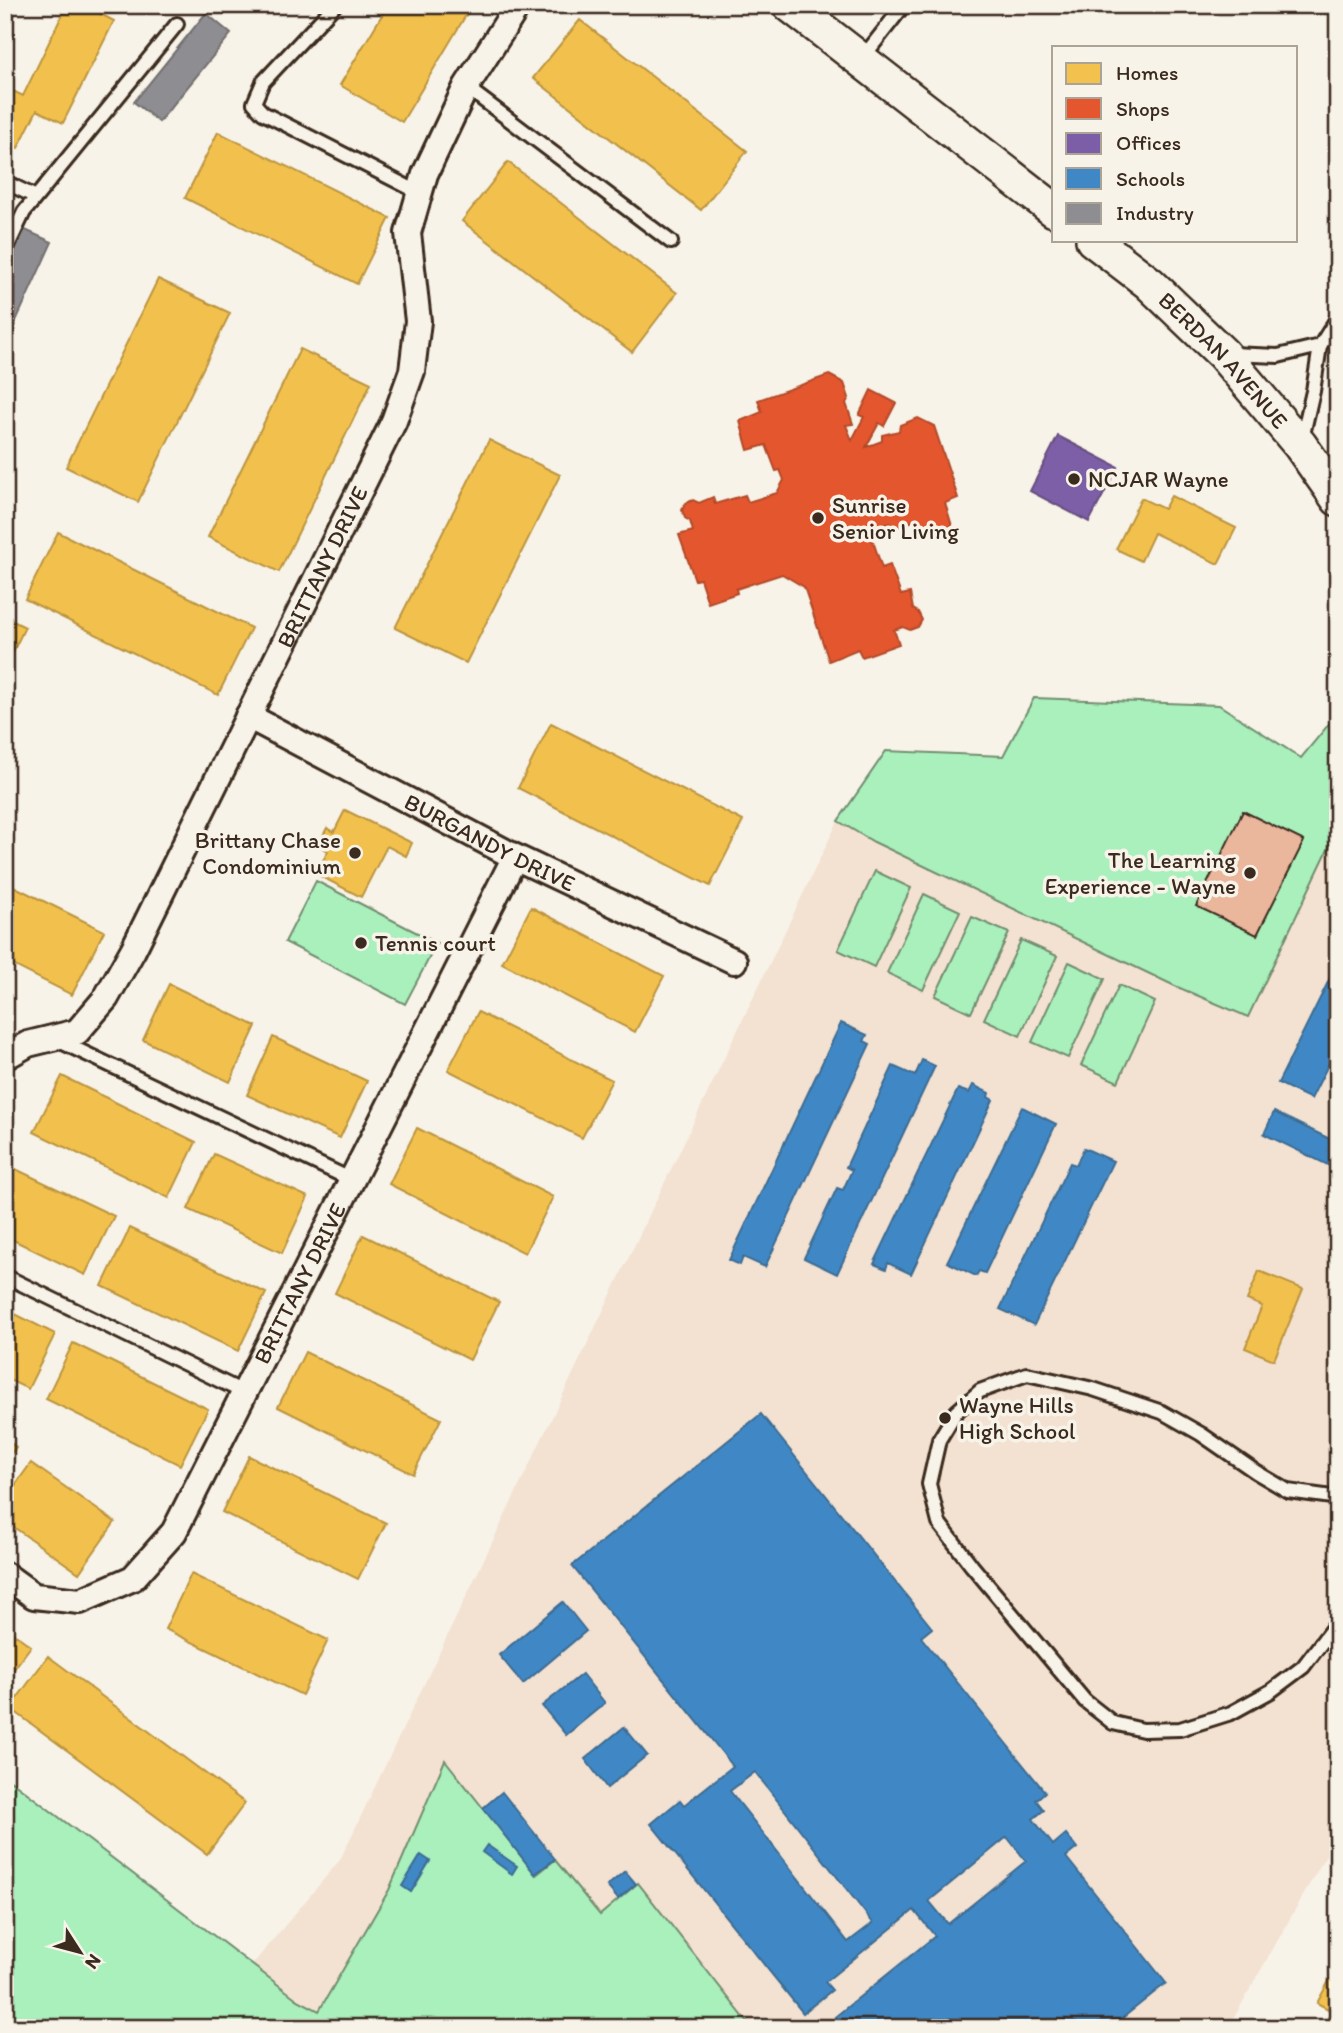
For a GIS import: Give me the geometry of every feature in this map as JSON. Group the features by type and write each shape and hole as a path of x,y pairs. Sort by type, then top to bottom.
{"main road":[{"path":"790,5 1052,208"},
{"name":"BERDAN AVENUE","path":"1096,242 1149,283 1223,354 1300,445 1338,499"}],"street":[{"name":"BRITTANY DRIVE","path":"5,1057 28,1044 77,1032 106,998 394,421 412,371 418,321 408,233 425,174 466,87 519,7"},
{"name":"BURGANDY DRIVE","path":"248,716 515,857 734,961"},
{"name":"BRITTANY DRIVE","path":"5,1576 34,1596 79,1601 133,1578 174,1532 515,857"}],"lane":[{"path":"335,5 263,82 254,103 263,113 420,193"},
{"path":"861,61 904,5"},
{"path":"5,252 24,212 177,24"},
{"path":"466,87 671,242"},
{"path":"5,182 36,197"},
{"path":"1300,445 1320,346 1338,317"},
{"path":"1223,354 1278,356 1320,346"},
{"path":"52,1038 352,1180"},
{"path":"5,1276 245,1392"},
{"path":"1336,1497 1288,1491 1162,1412 1093,1389 1027,1374 980,1391 956,1412 939,1440 929,1484 939,1523 1086,1701 1113,1723 1143,1730 1180,1729 1231,1713 1271,1691 1303,1667 1338,1621"}],"shaded area":[{"name":"Wayne Hills High School","path":"838,821 874,842 1175,986 1332,841 1338,832 1338,1834 1228,2028 5,2028 5,1893 61,1820 252,1965 340,1860"}],"green space":[{"path":"1034,698 1219,705 1301,758 1338,713 1338,833 1248,1017 1175,986 874,842 838,821 886,751 1003,756"},
{"path":"875,871 911,888 874,967 838,950"},
{"name":"Tennis court","path":"316,881 437,943 405,1004 285,942"},
{"path":"924,894 960,911 923,990 887,973"},
{"path":"972,917 1009,933 971,1013 935,996"},
{"path":"1021,940 1057,956 1020,1036 984,1019"},
{"path":"1069,962 1105,979 1068,1058 1032,1042"},
{"path":"1119,985 1155,1002 1118,1082 1081,1065"},
{"path":"445,1760 536,1875 555,1860 600,1915 638,1883 752,2028 5,2028 5,1776 298,2000 319,2011 389,1890"}],"building: Homes":[{"path":"67,5 83,5 114,21 63,123 37,110 18,148 5,142 5,87 23,96"},
{"path":"388,5 472,5 402,122 340,85"},
{"path":"580,20 747,151 701,210 533,78"},
{"path":"218,132 390,218 357,284 185,198"},
{"path":"508,162 677,293 632,352 462,221"},
{"path":"158,279 230,313 138,502 66,467"},
{"path":"300,349 371,383 279,572 208,537"},
{"path":"489,440 560,475 466,663 395,628"},
{"path":"1171,496 1236,528 1218,564 1154,533 1141,561 1116,549 1141,498 1164,509"},
{"path":"58,532 251,628 218,695 25,599"},
{"path":"5,617 25,627 5,668"},
{"path":"551,723 743,821 710,886 518,788"},
{"name":"Brittany Chase Condominium","path":"345,810 412,843 406,856 387,846 361,897 316,874 328,851 318,845 327,828 334,832"},
{"path":"5,882 104,931 72,995 5,961"},
{"path":"531,907 664,976 635,1032 502,963"},
{"path":"169,984 256,1026 230,1082 143,1040"},
{"path":"478,1012 612,1080 582,1138 448,1070"},
{"path":"273,1037 367,1081 340,1138 247,1095"},
{"path":"62,1076 196,1142 169,1198 34,1132"},
{"path":"417,1128 553,1197 525,1253 389,1184"},
{"path":"214,1154 308,1197 282,1253 188,1209"},
{"path":"5,1164 114,1216 85,1275 5,1236"},
{"path":"130,1228 266,1293 238,1351 102,1286"},
{"path":"363,1235 499,1302 470,1360 335,1293"},
{"path":"1259,1271 1303,1289 1274,1360 1245,1348 1262,1306 1247,1300"},
{"path":"5,1309 55,1334 28,1389 5,1378"},
{"path":"73,1343 208,1409 180,1465 46,1399"},
{"path":"305,1352 441,1419 413,1474 278,1407"},
{"path":"5,1439 16,1447 5,1462"},
{"path":"249,1456 386,1523 358,1579 222,1512"},
{"path":"31,1463 115,1522 79,1573 5,1521 5,1499"},
{"path":"191,1574 328,1640 302,1695 165,1629"},
{"path":"5,1627 31,1646 5,1681"},
{"path":"48,1656 245,1803 207,1854 10,1708"},
{"path":"1337,1966 1338,2028 1322,2028 1332,2011 1317,2003"}],"building: Shops":[{"name":"Sunrise Senior Living","path":"829,375 844,383 849,398 846,403 853,424 846,425 852,440 864,417 859,415 871,390 896,403 884,426 879,423 866,447 882,441 882,435 899,431 900,425 918,418 934,426 958,498 945,503 952,526 925,537 918,519 892,529 890,523 877,527 872,538 882,568 890,565 901,595 910,593 913,609 922,620 918,627 894,630 899,644 862,657 858,649 829,661 804,587 782,574 736,589 737,593 708,603 700,579 695,580 679,535 693,531 682,510 686,503 693,500 699,503 713,497 715,504 745,495 748,502 777,493 784,480 780,470 776,471 766,445 748,450 740,421 762,412 758,400"}],"building: Offices":[{"name":"NCJAR Wayne","path":"1058,436 1118,467 1089,522 1030,491"}],"building: Schools":[{"path":"1338,962 1338,1045 1311,1099 1278,1083"},
{"path":"841,1023 867,1035 864,1041 870,1044 765,1267 743,1257 740,1265 729,1260"},
{"path":"922,1060 935,1066 837,1274 804,1258 837,1188 843,1190 852,1170 846,1167 893,1066 915,1076"},
{"path":"973,1085 989,1093 988,1097 993,1100 911,1274 888,1263 886,1269 874,1264 958,1089 969,1093"},
{"path":"1022,1107 1056,1124 985,1273 979,1271 976,1276 947,1262"},
{"path":"1274,1112 1338,1143 1338,1170 1264,1134"},
{"path":"1084,1148 1113,1161 1034,1325 1000,1309 1070,1163 1076,1165"},
{"path":"761,1414 932,1628 921,1637 1045,1792 1036,1800 1044,1810 1033,1819 1053,1845 1066,1834 1077,1848 1066,1857 1166,1983 1110,2028 837,2028 841,2024 835,2017 935,1936 914,1910 825,1982 832,1990 803,2013 651,1824 680,1800 684,1805 733,1766 572,1566","holes":["755,1772 873,1923 848,1942 730,1791","1007,1837 1026,1861 948,1924 929,1901"]},
{"path":"563,1602 586,1631 523,1684 499,1655"},
{"path":"582,1674 605,1703 566,1735 542,1706"},
{"path":"624,1727 647,1755 607,1788 585,1759"},
{"path":"502,1792 555,1859 535,1874 483,1808"},
{"path":"487,1845 517,1866 512,1874 482,1852"},
{"path":"421,1855 430,1861 411,1892 402,1886"},
{"path":"625,1871 636,1884 618,1899 607,1886"}],"building: Industry":[{"path":"206,13 231,34 159,122 134,102"},
{"path":"23,229 52,242 5,345 5,269"}],"building: Other":[{"name":"The Learning Experience - Wayne","path":"1243,811 1304,841 1257,935 1196,906"}],"place":[{"name":"NCJAR Wayne","path":"1074,479"},
{"name":"Sunrise Senior Living","path":"818,518"},
{"name":"Brittany Chase Condominium","path":"355,853"},
{"name":"The Learning Experience - Wayne","path":"1250,873"},
{"name":"Tennis court","path":"361,943"},
{"name":"Wayne Hills High School","path":"945,1418"}]}
